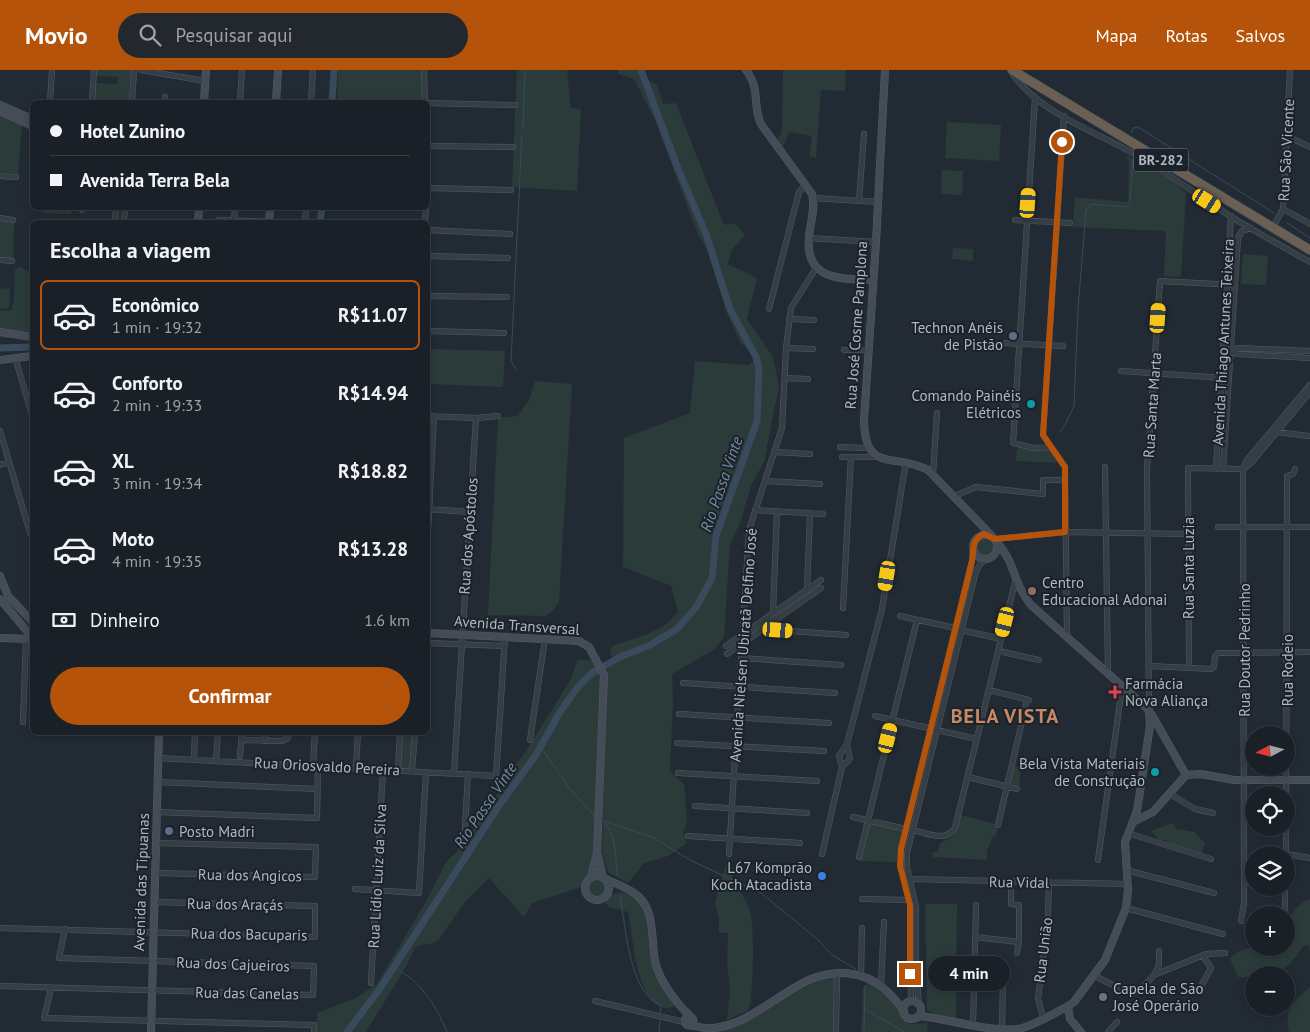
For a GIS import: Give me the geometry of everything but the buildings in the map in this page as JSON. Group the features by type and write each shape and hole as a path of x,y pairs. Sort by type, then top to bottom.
{"highway":[{"name":"BR-282","path":"1011,70 1310,250"}],"main road":[{"path":"204,100 206,70"},
{"path":"276,100 278,70"},
{"path":"746,70 756,89 757,114 761,124 806,184 813,198 808,238 809,256 816,268 834,278 873,280"},
{"name":"Rua José Cosme Pamplona","path":"868,448 865,440 864,420 876,242 884,70"},
{"path":"0,105 30,118"},
{"path":"0,111 30,125"},
{"path":"0,332 30,337"},
{"path":"0,361 30,356"},
{"path":"868,448 877,456 921,466 933,474 955,496 1010,559 1016,578 1016,587 1031,605 1108,676 1149,710 1186,775"},
{"path":"976,518 977,538 973,548 978,556 1010,559"},
{"path":"977,538 984,534 994,539 997,549 991,557"},
{"path":"0,576 8,596 30,619"},
{"path":"0,599 19,620 30,638"},
{"path":"0,638 16,631 19,620"},
{"name":"Avenida Transversal","path":"430,633 583,642 589,647 604,675 597,853"},
{"path":"8,636 30,638"},
{"path":"591,876 604,878 626,889 638,896 645,905 651,925 656,964 688,1021 703,1028 714,1028 736,1021 804,982 837,972 861,976 881,985 895,998 909,1018 919,1016 931,1017 973,1026 1002,1029 1022,1028 1074,1002 1095,976 1107,956 1126,908 1128,884 1124,847 1127,833 1134,822 1150,726 1149,710"},
{"name":"Avenida das Tipuanas","path":"151,1032 159,735"},
{"path":"1134,822 1148,816 1186,775 1201,774 1244,780 1310,780"},
{"path":"597,853 591,876 586,883 587,895 598,900 608,894 626,889"},
{"path":"597,853 604,878 609,886 608,894"},
{"path":"895,998 920,1006 931,1017"},
{"path":"904,1011 910,1002"},
{"path":"919,1016 920,1006"},
{"path":"1068,1006 1070,1019 1081,1032"}],"street":[{"path":"50,100 52,70"},
{"path":"92,100 94,70"},
{"path":"132,100 134,70"},
{"path":"140,70 205,81"},
{"path":"240,100 242,70"},
{"path":"311,100 313,70"},
{"path":"424,70 426,100"},
{"path":"1011,70 1021,86 1035,98 1174,178 1231,216 1310,262"},
{"name":"Rua São Vicente","path":"1273,227 1283,209 1290,70"},
{"path":"1035,98 1013,443 1025,447 1051,447"},
{"path":"430,103 515,105"},
{"path":"1064,116 1043,435 1065,467 1067,638"},
{"path":"859,200 864,134"},
{"path":"1287,136 1310,147"},
{"path":"430,146 513,147"},
{"path":"0,176 16,177"},
{"path":"769,309 799,192 806,184"},
{"path":"430,188 511,190"},
{"path":"813,198 878,202"},
{"path":"1283,209 1310,224"},
{"name":"Avenida Thiago Antunes Teixeira","path":"1216,468 1231,216"},
{"path":"0,218 12,220"},
{"path":"1015,220 1070,223"},
{"name":"Avenida Thiago Antunes Teixeira","path":"1224,468 1238,238 1242,231 1251,228"},
{"path":"430,230 510,234"},
{"path":"808,238 876,242"},
{"path":"430,256 508,258"},
{"path":"0,260 12,261"},
{"name":"Avenida Nielsen Ubiratã Delfino José","path":"729,854 749,530 775,452 783,420 789,318 795,301 816,268"},
{"name":"Rua Santa Marta","path":"1149,710 1147,469 1160,281 1226,284"},
{"path":"1226,284 1235,285"},
{"path":"430,296 506,297"},
{"path":"789,318 814,320"},
{"path":"430,331 504,333"},
{"path":"1006,343 1062,346"},
{"path":"786,348 813,349"},
{"path":"1223,349 1310,351"},
{"path":"844,350 868,350"},
{"path":"1231,350 1238,354 1310,358"},
{"path":"1276,356 1277,350"},
{"path":"16,360 30,408"},
{"path":"1121,371 1229,378"},
{"path":"785,378 808,379"},
{"path":"1216,468 1243,469 1251,463 1277,432 1310,384"},
{"path":"1243,469 1246,460 1310,392"},
{"path":"933,474 937,413"},
{"path":"430,416 476,418 498,416"},
{"path":"430,478 434,416"},
{"name":"Rua dos Apóstolos","path":"454,773 476,418"},
{"path":"0,431 30,533"},
{"path":"1277,432 1308,436"},
{"path":"840,447 868,448"},
{"path":"775,452 810,454"},
{"path":"842,457 877,456"},
{"path":"843,608 851,458"},
{"path":"0,465 9,462"},
{"path":"822,854 842,767 839,756 847,744 882,608 906,462"},
{"path":"1105,467 1108,676"},
{"name":"Rua Santa Luzia","path":"1189,668 1188,468 1216,468"},
{"name":"Rua Doutor Pedrinho","path":"1241,921 1244,907 1243,469"},
{"name":"Rua Rodeio","path":"1287,846 1287,476 1293,474 1295,469"},
{"path":"955,496 976,487 1044,494 1043,480 1065,480"},
{"path":"765,481 820,484"},
{"path":"430,509 470,512"},
{"path":"755,510 823,514"},
{"path":"773,612 778,511"},
{"path":"810,513 807,589 810,596"},
{"path":"1218,527 1310,526"},
{"path":"994,539 1065,532 1188,534"},
{"path":"910,1002 909,900 900,866 901,849 973,548"},
{"path":"920,1006 916,969 916,902 907,857 912,830 977,569 981,563 991,557"},
{"path":"726,646 821,580"},
{"path":"912,830 940,836 952,833 956,825 1001,638 1016,587"},
{"path":"727,654 821,588"},
{"path":"900,616 955,628"},
{"path":"859,857 917,620"},
{"path":"762,629 846,635"},
{"path":"962,630 1001,638"},
{"path":"430,643 504,646 505,637"},
{"path":"23,722 30,638"},
{"path":"530,740 545,639"},
{"name":"Rua Oriosvaldo Pereira","path":"158,758 356,767 496,776 504,646"},
{"path":"998,651 1039,660"},
{"path":"1149,666 1211,669 1214,667 1216,654 1310,652"},
{"path":"741,658 841,665"},
{"path":"683,683 835,693"},
{"path":"1098,860 1122,687"},
{"path":"989,690 1028,700 998,825"},
{"path":"679,714 828,722"},
{"path":"875,716 977,739"},
{"path":"194,760 195,735"},
{"path":"216,761 218,735"},
{"path":"240,756 242,735"},
{"path":"265,741 266,735"},
{"path":"241,740 285,740 288,735"},
{"path":"157,812 317,818 315,735"},
{"path":"356,767 358,735"},
{"path":"398,770 400,735"},
{"path":"412,771 415,735"},
{"path":"677,743 824,751"},
{"path":"842,767 850,759 847,744"},
{"name":"Rua Lídio Luiz da Silva","path":"370,983 383,769"},
{"path":"356,889 419,893 426,772"},
{"path":"678,773 818,781"},
{"path":"464,845 468,774"},
{"path":"968,777 1017,789"},
{"path":"158,782 317,789"},
{"path":"1170,794 1195,809 1213,813"},
{"path":"695,806 808,813"},
{"path":"853,817 906,829"},
{"path":"1127,833 1211,859"},
{"path":"688,836 800,843"},
{"name":"Rua dos Angicos","path":"155,873 315,877 316,847 156,843"},
{"path":"1295,855 1310,858"},
{"path":"1127,871 1190,890"},
{"path":"1127,871 1214,893"},
{"name":"Rua Vidal","path":"910,879 1128,884"},
{"path":"1011,881 1011,904 1019,905 1017,953"},
{"name":"Rua União","path":"1044,1017 1038,999 1048,916 1049,882"},
{"path":"862,898 909,900"},
{"name":"Rua dos Araçás","path":"154,902 316,906"},
{"path":"973,1026 976,905"},
{"name":"Rua dos Bacuparis","path":"154,932 315,937 316,906"},
{"path":"1126,908 1222,934"},
{"path":"881,985 884,922"},
{"path":"0,928 154,932"},
{"path":"861,976 862,928"},
{"name":"Rua dos Cajueiros","path":"65,929 59,958 314,966"},
{"path":"975,937 1018,942"},
{"path":"1095,976 1131,994 1142,988 1154,975 1159,964 1159,951"},
{"path":"1154,975 1203,956 1225,953"},
{"path":"1198,992 1211,968 1203,956"},
{"name":"Rua das Canelas","path":"152,991 313,995 314,966"},
{"path":"836,1032 837,972"},
{"path":"1002,1029 1003,979"},
{"path":"0,986 152,991"},
{"path":"51,988 44,1018 314,1026 314,1032"},
{"path":"595,1001 676,1020 688,1021"},
{"path":"1108,1032 1117,1022"}],"shaded area":[{"path":"97,70 132,70 130,100 94,100 96,83 117,84 118,77 96,76"},
{"path":"338,70 422,70 423,100 337,100"},
{"path":"517,70 567,70 571,108 581,109 577,191 512,187"},
{"path":"618,70 643,70 648,80 657,85 663,104 676,103 723,223 727,225 735,223 745,235 731,251 728,264 757,278 747,319 773,357 779,386 764,462 751,486 741,521 730,544 724,637 715,649 672,674 670,771 684,784 687,821 683,833 687,843 668,856 644,863 628,883 608,872 602,852 607,670 613,661 610,652 613,646 657,629 678,611 671,586 623,567 624,438 690,413 695,361 749,365 754,360 753,355 740,342 726,311 707,250 698,235 655,120 634,79 618,74"},
{"path":"783,70 846,70 845,91 821,90 816,158 809,156 812,136 789,132 783,147 777,140 782,133"},
{"path":"0,114 22,122 18,174 0,172"},
{"path":"947,122 1001,125 999,161 945,158"},
{"path":"1126,155 1171,180 1186,193 1181,277 1164,276 1166,231 1073,227 1075,197 1128,202 1129,162"},
{"path":"942,170 963,171 962,195 941,194"},
{"path":"44,210 71,210 71,214 43,213"},
{"path":"0,221 14,223 13,259 0,258"},
{"path":"953,248 973,249 973,261 952,259"},
{"path":"1243,254 1268,256 1266,285 1241,284"},
{"path":"20,266 30,274 30,337 4,338 0,337 0,311 11,310 14,301 15,270"},
{"path":"0,288 10,289 9,308 0,309"},
{"path":"430,349 505,351 503,387 430,384"},
{"path":"535,381 572,384 559,602 553,611 545,616 488,615 498,418 518,416 529,400"},
{"path":"1017,447 1050,449 1060,463 1016,461"},
{"path":"984,539 990,542 993,548 990,554 984,557 978,554 975,548 978,542"},
{"path":"578,659 592,661 601,679 593,852 589,875 581,887 532,903 524,917 489,878 465,902 439,939 433,943 416,946 399,979 366,1032 316,1032 317,1013 356,998 377,984 428,898 446,862 465,843 485,808 509,782 514,766 524,754 570,681"},
{"path":"402,735 413,735 411,768 400,768"},
{"path":"1013,766 1021,767 1019,788 1009,785"},
{"path":"961,815 995,824 995,827 998,827 996,837 993,836 987,851 987,860 933,857 932,853 938,851 940,843 954,836"},
{"path":"870,823 904,830 898,862 860,861"},
{"path":"1173,823 1176,829 1194,832 1205,843 1201,855 1171,845 1166,840 1160,841 1151,831"},
{"path":"729,854 730,871 750,911 753,931 753,957 750,1005 747,1011 727,1020 730,991 727,961 728,933 719,933 719,919 715,903"},
{"path":"593,878 601,878 607,884 607,892 601,898 593,898 587,892 587,884"},
{"path":"623,892 633,897 640,905 647,925 654,969 675,1006 662,1007 652,1001 639,973 628,912 609,907 605,902 611,895"},
{"path":"1310,899 1310,953 1309,946 1304,945 1294,959 1286,966 1245,966 1245,977 1238,977 1230,959 1245,949 1245,956 1295,956 1295,910"},
{"path":"925,904 957,904 956,1021 942,1018 927,1010"},
{"path":"836,975 835,1032 712,1032 744,1021 820,980"},
{"path":"871,984 894,1003 905,1020 912,1024 928,1023 927,1032 861,1032 863,988 865,985"},
{"path":"1310,987 1310,1032 1289,1032 1288,1016 1295,1016 1295,1001"}],"waterway":[{"path":"332,100 334,70"},
{"path":"523,128 525,70"},
{"name":"Rio Passa Vinte","path":"347,1032 379,990 498,807 536,755 560,712 577,688 592,673 620,657 650,645 677,629 697,606 712,578 716,536 757,421 759,368 756,357 730,309 706,234 677,166 641,70"},
{"path":"1132,133 1133,128 1138,127 1274,213"},
{"path":"516,369 511,361 522,134"},
{"path":"1060,432 1074,406 1078,309 1086,210 1091,204 1127,207 1130,203 1133,160"},
{"path":"320,220 322,210"},
{"path":"1287,223 1310,238"},
{"path":"0,348 30,347"},
{"path":"541,747 569,788 595,816"},
{"path":"604,821 652,837 692,861 761,893 817,939 832,955 856,969"},
{"path":"605,823 614,842 618,876"},
{"path":"620,895 630,957 635,973 650,998 661,1005 660,1013"},
{"path":"395,964 398,970 412,980 426,994 447,1032"},
{"path":"864,1032 865,986"},
{"path":"865,1009 904,1032"},
{"path":"659,1032 660,1019"}],"place":[{"name":"Technon Anéis de Pistão","path":"1013,336"},
{"name":"Comando Painéis Elétricos","path":"1031,404"},
{"name":"Centro Educacional Adonai","path":"1032,591"},
{"name":"Farmácia Nova Aliança","path":"1115,692"},
{"name":"Bela Vista Materiais de Construção","path":"1155,772"},
{"name":"Posto Madri","path":"169,831"},
{"name":"L67 Komprão Koch Atacadista","path":"822,876"},
{"name":"Capela de São José Operário","path":"1103,997"}],"district":[{"name":"BELA VISTA","path":"1005,716"}],"route":[{"path":"910,974 910,905 900,866 901,849 972,561 973,544 977,538 984,534 995,539 1065,532 1065,467 1043,435 1062,142"}]}
